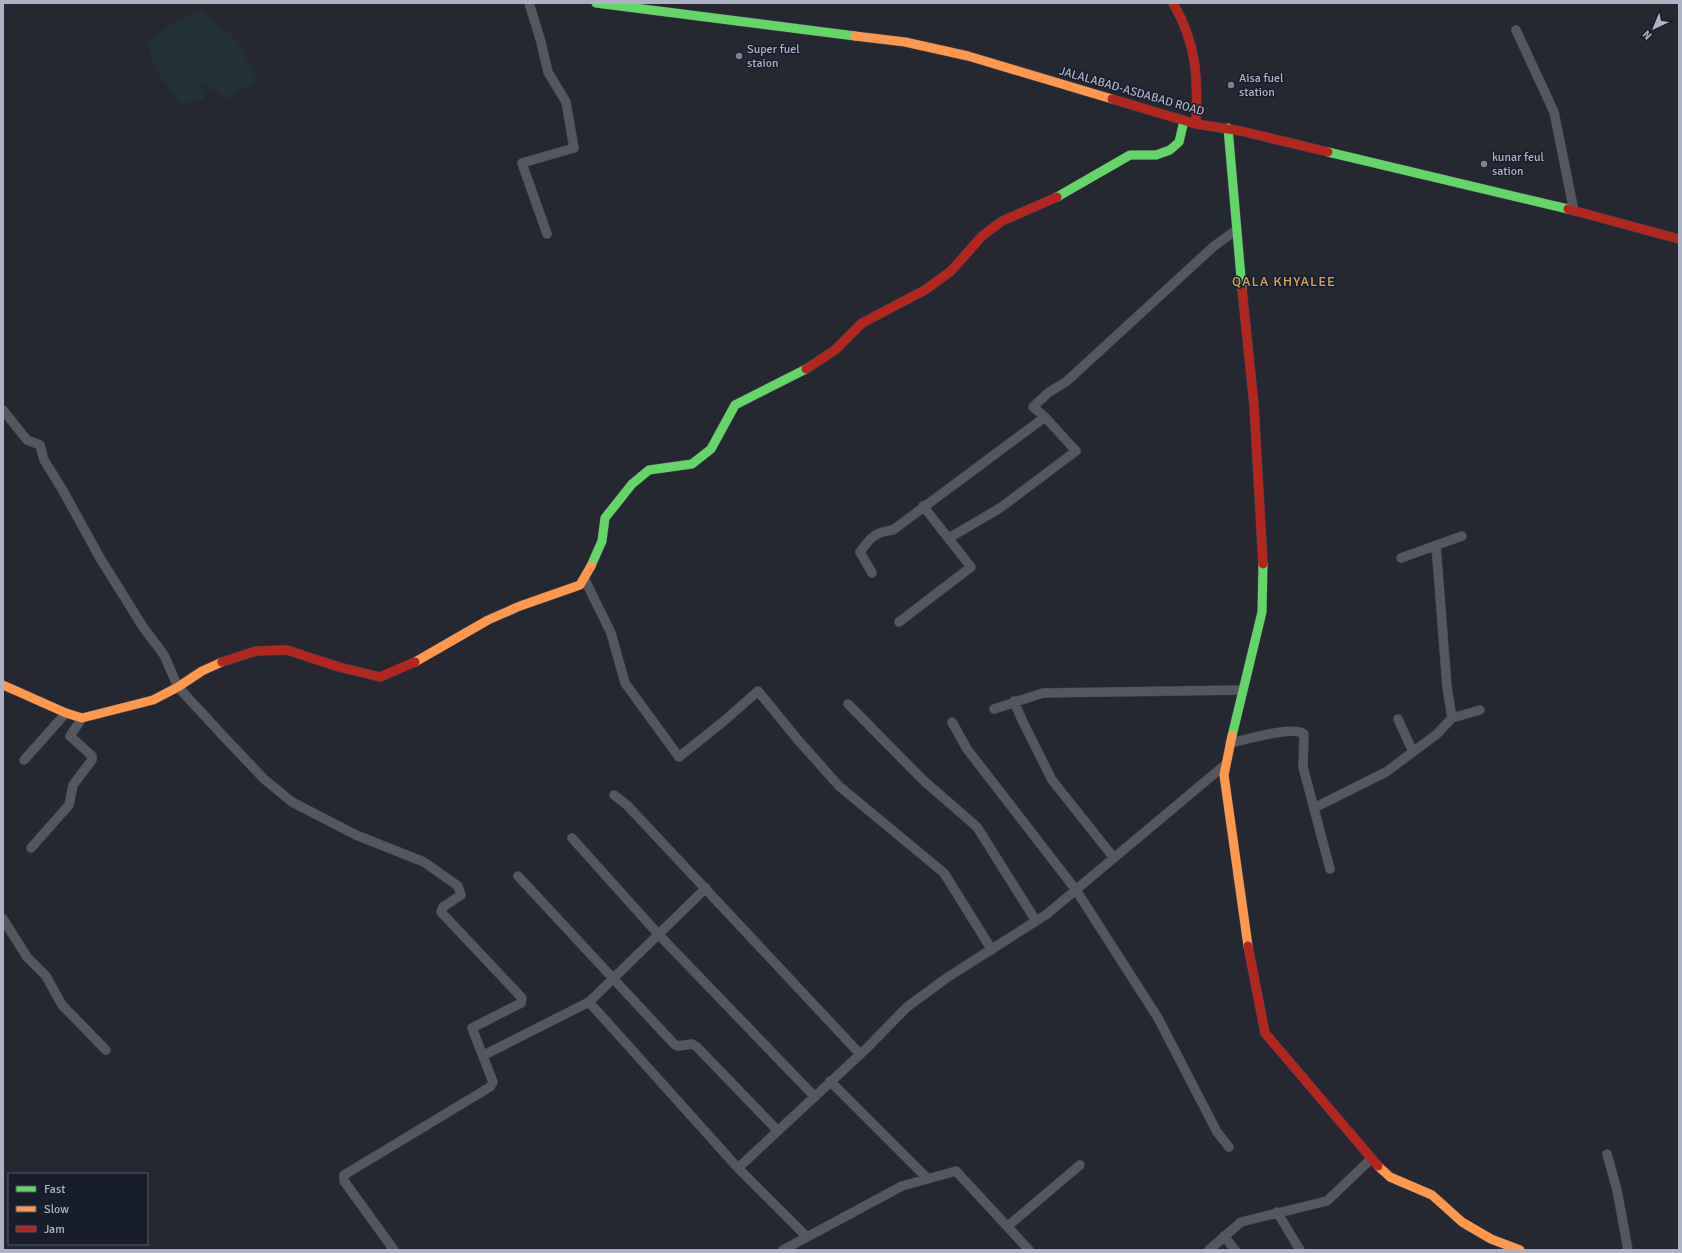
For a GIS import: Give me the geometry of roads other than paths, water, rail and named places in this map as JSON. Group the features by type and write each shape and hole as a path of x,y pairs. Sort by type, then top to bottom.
{"street":[{"path":"528,3 541,42 548,72 566,102 574,148 522,164 546,234"},
{"name":"JALALABAD-ASDABAD ROAD","path":"596,3 905,42 935,50 968,56 1184,121 1228,128 1574,210 1679,239"},
{"path":"1173,3 1182,17 1188,32 1195,59 1198,80 1196,124"},
{"path":"1516,30 1554,112 1574,210"},
{"path":"3,685 66,713 82,718 153,700 223,661 256,650 287,650 339,667 380,677 404,668 488,620 520,606 580,585 602,541 605,518 632,484 649,470 692,464 711,449 735,404 797,375 835,350 862,323 925,290 951,271 982,236 1002,222 1064,194 1130,155 1156,154 1170,150 1179,142 1184,121"},
{"path":"1228,128 1236,230 1254,405 1263,543 1262,612 1230,743 1224,776 1244,930 1265,1033 1371,1159 1390,1177 1432,1195 1462,1222 1491,1239 1520,1250"},
{"path":"949,538 1000,508 1076,451 1045,417 1033,408 1048,393 1067,381 1214,247 1236,230"},
{"path":"3,410 27,440 40,445 44,460 62,489 100,558 143,627 164,656 178,687 264,779 292,802 356,835 424,862 458,886 461,895 443,907 441,912 522,998 521,1003 472,1028 484,1055 493,1082 490,1087 344,1175 344,1181 394,1250"},
{"path":"872,573 860,552 868,540 880,531 893,530 923,506 1045,417"},
{"path":"900,622 971,567 923,506"},
{"path":"1401,558 1462,536"},
{"path":"1436,545 1452,718"},
{"path":"584,578 611,633 624,683 679,757 724,721 758,691 798,740 839,786 944,873 992,950"},
{"path":"994,709 1014,701 1043,693 1243,690"},
{"path":"1014,701 1052,780 1114,858"},
{"path":"848,704 923,780 977,827 1036,921"},
{"path":"1314,808 1374,779 1437,734 1452,718 1480,710"},
{"path":"24,760 66,713"},
{"path":"31,848 69,805 73,785 92,760 92,756 70,736 82,718"},
{"path":"1398,719 1413,752"},
{"path":"952,722 967,749 1076,890 1158,1018 1217,1132 1229,1147"},
{"path":"1230,743 1285,731 1302,732 1304,734 1303,767 1330,869"},
{"path":"738,1168 860,1054 907,1006 948,977 1036,921 1076,890 1226,764"},
{"path":"614,795 627,805 706,888 860,1054"},
{"path":"572,838 659,935 815,1097"},
{"path":"518,876 674,1044 678,1046 692,1044 697,1047 778,1131"},
{"path":"484,1055 589,1002 706,888"},
{"path":"3,920 27,956 46,976 62,1005 106,1050"},
{"path":"589,1002 738,1168 806,1236"},
{"path":"830,1081 928,1179"},
{"path":"1607,1154 1617,1190 1628,1250"},
{"path":"1209,1250 1241,1222 1327,1201 1371,1159"},
{"path":"1008,1226 1080,1165"},
{"path":"783,1250 806,1236 841,1220 902,1186 956,1171 1029,1250"},
{"path":"1277,1212 1300,1250"},
{"path":"1224,1236 1235,1250"}],"place":[{"name":"Super fuel staion","path":"739,56"},
{"name":"Aisa fuel station","path":"1231,85"},
{"name":"kunar feul sation","path":"1484,164"}],"district":[{"name":"QALA KHYALEE","path":"1284,281"}]}
